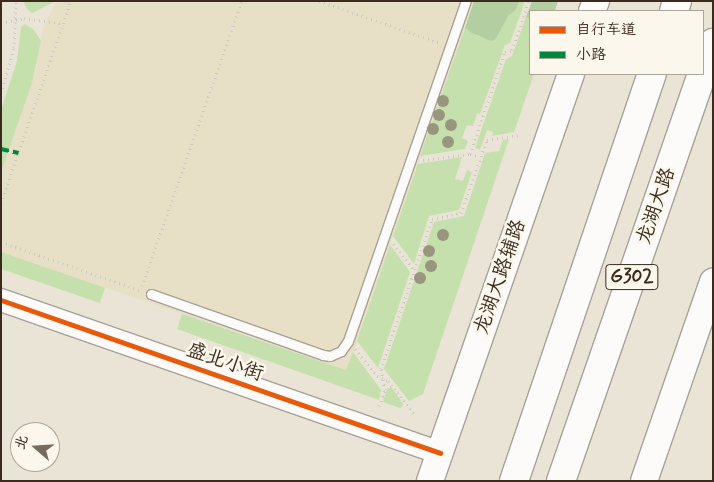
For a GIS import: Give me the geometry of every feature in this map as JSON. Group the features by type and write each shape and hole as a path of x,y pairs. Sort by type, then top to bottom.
{"highway":[{"name":"龙湖大路","path":"704,67 713,42"},
{"name":"G302","path":"514,481 652,75"},
{"name":"龙湖大路","path":"561,481 701,75"}],"main road":[{"name":"龙湖大路辅路","path":"430,481 570,75"},
{"path":"644,481 713,282"}],"street":[{"name":"盛北小街","path":"1,300 440,453"}],"lane":[{"path":"152,294 323,355 334,355 341,350 348,340 466,1"}],"path":[{"path":"1,93 14,48 16,1"},
{"path":"1,203 71,1"},
{"path":"141,290 242,1"},
{"path":"319,1 450,47"},
{"path":"470,154 505,52 512,50 529,1"},
{"path":"1,23 16,19 33,19 64,24"},
{"path":"379,406 385,390 381,369 432,219 461,213 487,140 519,135"},
{"path":"410,161 470,154 480,158"},
{"path":"385,233 414,271"},
{"path":"1,242 152,294"},
{"path":"348,340 377,376 388,381 414,414"}],"shaded area":[{"path":"56,1 474,1 347,370 1,252 1,172 36,71 43,28"}],"green space":[{"path":"23,1 56,1 32,13 27,9"},
{"path":"474,1 520,1 515,11 509,15 495,40 491,41 465,28"},
{"path":"520,1 525,1 510,43 505,45 480,114 477,113 473,126 467,125 462,138 468,141 465,149 420,156 465,28 480,37 495,40 509,15 515,11"},
{"path":"532,1 558,1 555,10 529,10 529,18 526,17"},
{"path":"526,17 529,18 529,75 534,75 514,132 492,136 493,132 487,130 480,150 475,148 506,59 512,56"},
{"path":"25,24 34,30 41,41 32,83 1,172 1,110 17,61 21,27"},
{"path":"509,139 423,394 409,401 384,369 434,222 464,216 485,153 499,151 503,140"},
{"path":"462,157 455,179 463,181 467,170 472,172 459,210 429,216 414,264 393,236 418,164"},
{"path":"390,245 410,272 378,368 357,341"},
{"path":"1,252 105,288 100,303 1,269"},
{"path":"182,314 346,370 353,352 381,390 379,400 177,329"},
{"path":"391,387 404,405 400,408 383,402 387,389"}],"marked path":[{"path":"1,149 19,153"}],"cycle path":[{"path":"1,300 440,453"}]}
